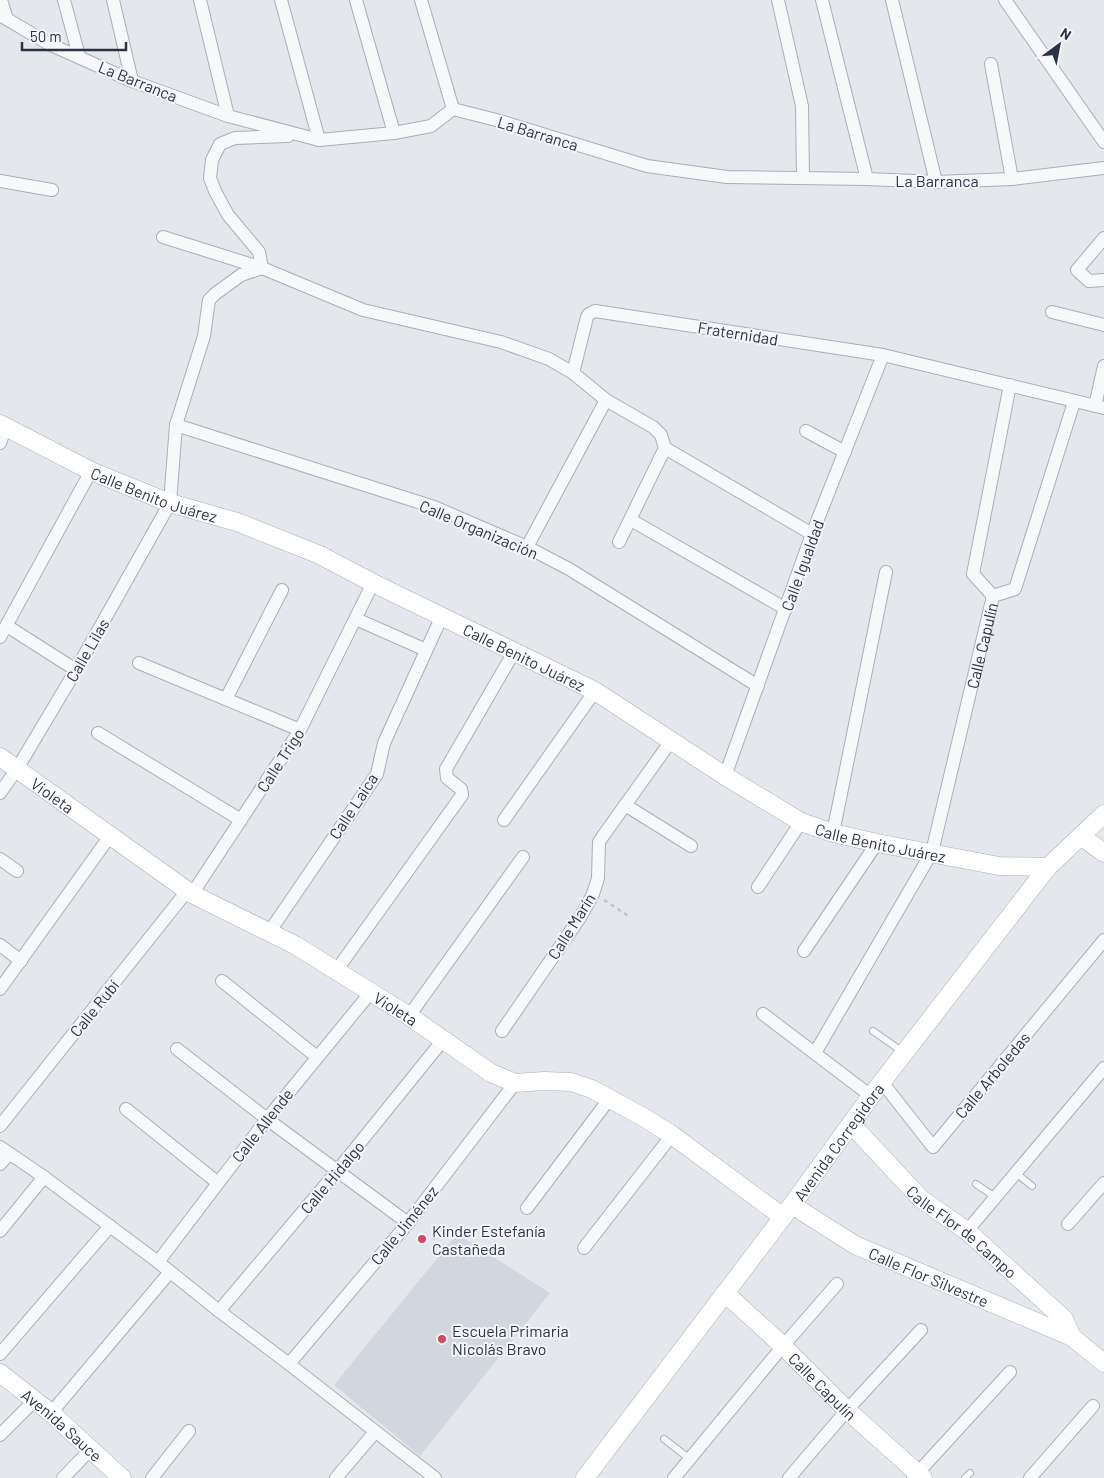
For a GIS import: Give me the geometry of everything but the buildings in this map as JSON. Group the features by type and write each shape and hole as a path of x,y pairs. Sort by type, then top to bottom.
{"street":[{"path":"1,0 4,17"},
{"path":"64,0 79,56"},
{"path":"113,0 132,81"},
{"path":"200,0 228,116"},
{"path":"281,0 318,140"},
{"path":"356,0 394,133"},
{"path":"421,0 453,109"},
{"path":"778,0 802,106 803,178"},
{"path":"822,0 867,179"},
{"path":"892,0 936,182"},
{"path":"1005,0 1104,142"},
{"name":"La Barranca","path":"4,17 49,44 132,81 228,116 318,140 394,133 431,126 453,109 500,121 647,166 727,177 936,182 1012,179 1104,168"},
{"path":"991,64 1012,179"},
{"path":"262,268 259,252 228,215 215,191 210,178 212,160 220,144 235,138 301,136"},
{"path":"0,181 52,190"},
{"path":"163,237 262,268 363,310 501,342 549,358 572,373 606,400 653,427 661,436 665,448 812,534"},
{"path":"1104,238 1077,270 1089,281 1104,280"},
{"path":"170,503 176,426 204,336 209,300 241,275 262,268"},
{"name":"Fraternidad","path":"572,373 587,317 592,312 599,311 883,356 1099,407"},
{"path":"1052,312 1104,325"},
{"name":"Calle Igualdad","path":"725,776 812,534 883,356"},
{"path":"1099,407 1104,366"},
{"name":"Calle Capulín","path":"816,1053 932,852 993,596 973,574 1010,386"},
{"path":"526,547 606,400"},
{"path":"993,596 1015,589 1074,402"},
{"path":"0,443 3,425"},
{"name":"Calle Benito Juárez","path":"3,425 91,471 170,503 237,522 320,555 373,584 595,691 725,776 802,822 833,833 877,843 999,866 1048,867"},
{"name":"Calle Organización","path":"176,426 434,507 526,547 569,569 758,686"},
{"path":"806,431 845,452"},
{"path":"620,542 665,448"},
{"path":"76,670 4,631 91,471"},
{"name":"Calle Lilas","path":"0,794 76,670 170,503"},
{"path":"631,520 786,609"},
{"path":"833,833 886,572"},
{"name":"Calle Trigo","path":"190,892 241,820 300,730 373,584"},
{"path":"226,699 282,590"},
{"name":"Calle Laica","path":"270,931 377,774 384,743 442,616"},
{"path":"356,618 426,650"},
{"path":"336,971 462,796 462,789 448,780 445,775 446,769 514,652"},
{"path":"139,662 300,730"},
{"path":"504,820 595,691"},
{"path":"98,733 241,820"},
{"name":"Calle Marín","path":"502,1031 581,916 593,894 598,878 600,842 671,741"},
{"name":"Violeta","path":"0,757 190,892 229,914 270,931 294,945 409,1016 491,1072 515,1083 571,1082 592,1089 644,1117 787,1211"},
{"path":"625,805 691,846"},
{"name":"Avenida Corregidora","path":"584,1478 725,1294 877,1089 1048,867 1104,814"},
{"path":"758,887 802,822"},
{"path":"0,989 110,836"},
{"path":"1081,836 1104,853"},
{"path":"804,950 877,843"},
{"path":"409,1016 523,857"},
{"path":"0,859 17,871"},
{"name":"Calle Rubí","path":"0,1126 190,892"},
{"name":"Calle Arboledas","path":"877,1089 933,1147 1104,940"},
{"path":"0,945 21,961"},
{"path":"222,982 317,1057"},
{"name":"Calle Allende","path":"158,1262 267,1119 371,992"},
{"path":"763,1014 816,1053 877,1089"},
{"name":"Calle Hidalgo","path":"218,1311 338,1170 443,1040"},
{"path":"177,1049 267,1119 408,1223"},
{"path":"967,1231 1104,1068"},
{"name":"Calle Jiménez","path":"288,1364 408,1223 515,1083"},
{"path":"527,1208 610,1098"},
{"path":"126,1109 218,1183"},
{"name":"Calle Flor de Campo","path":"851,1124 920,1199 967,1231 1064,1319 1072,1337"},
{"path":"584,1248 672,1136"},
{"path":"0,1164 5,1150 44,1177 158,1262 429,1476"},
{"path":"0,1231 44,1177"},
{"path":"1068,1224 1104,1182"},
{"name":"Calle Flor Silvestre","path":"787,1211 855,1245 1072,1337"},
{"path":"0,1354 110,1226"},
{"path":"51,1414 170,1272"},
{"path":"674,1478 837,1284"},
{"name":"Calle Capulín","path":"725,1294 783,1346 847,1410 918,1476"},
{"path":"789,1478 847,1410 921,1330"},
{"path":"1072,1337 1104,1363"},
{"path":"918,1476 1010,1372"},
{"name":"Avenida Sauce","path":"0,1373 35,1400 122,1478"},
{"path":"0,1435 35,1400"},
{"path":"1030,1478 1093,1406"},
{"path":"152,1478 189,1431"},
{"path":"336,1478 375,1432"},
{"path":"63,1478 91,1449"}],"lane":[{"path":"873,1031 905,1053"},
{"path":"1016,1173 1032,1186"},
{"path":"976,1184 995,1198"},
{"path":"664,1438 690,1459"}],"path":[{"path":"593,894 630,917"}],"shaded area":[{"name":"Escuela Primaria Nicolás Bravo","path":"457,1234 550,1293 420,1456 334,1385"}],"place":[{"name":"Kinder Estefanía Castañeda","path":"422,1239"},
{"name":"Escuela Primaria Nicolás Bravo","path":"442,1339"}]}
